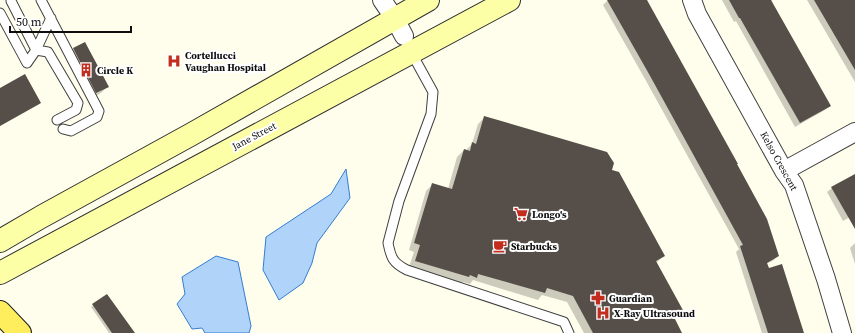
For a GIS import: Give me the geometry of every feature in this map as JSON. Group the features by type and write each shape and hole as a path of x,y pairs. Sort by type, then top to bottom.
{"main road":[{"name":"Jane Street","path":"0,272 403,36 428,0"},
{"name":"Jane Street","path":"0,241 192,134 403,36 509,0"},
{"path":"0,312 20,333"}],"street":[{"path":"382,0 403,36"},
{"name":"Kelso Crescent","path":"692,0 697,14 784,171 794,185 826,279 842,333"},
{"path":"784,171 855,132"}],"lane":[{"path":"11,0 36,50"},
{"path":"41,0 100,111 97,117 71,131 63,129"},
{"path":"0,12 26,63 36,50 51,18"},
{"path":"403,36 433,92 431,114 399,201 388,243 393,260 397,265 406,270 564,322 570,333"},
{"path":"36,50 48,52 78,103 76,110 58,120"}],"water":[{"path":"346,169 350,198 317,243 312,263 303,283 279,300 263,270 266,237 331,194"},
{"path":"216,256 238,262 251,326 249,333 205,333 202,328 192,329 177,304 185,294 182,277"}],"building":[{"path":"607,0 647,0 767,219 779,256 767,263 769,268 782,264 804,333 768,333 740,246 743,245"},
{"path":"729,0 771,0 831,106 800,123"},
{"path":"814,0 855,0 855,70"},
{"path":"85,42 109,87 96,93 73,48"},
{"path":"25,74 41,103 0,126 0,88"},
{"path":"484,116 607,152 614,163 612,170 619,172 665,256 656,261 684,312 674,317 682,333 593,333 573,296 547,288 545,293 478,274 477,278 470,275 469,277 415,261 420,245 414,243 432,183 452,189 464,149 470,151 472,142 476,144"},
{"path":"855,174 855,229 831,187"},
{"path":"107,294 135,333 112,333 92,304"}],"place":[{"name":"Cortellucci Vaughan Hospital","path":"174,61"},
{"name":"Circle K","path":"86,70"},
{"name":"Longo's","path":"521,214"},
{"name":"Starbucks","path":"500,246"},
{"name":"Guardian","path":"598,298"},
{"name":"X-Ray Ultrasound","path":"603,313"}]}
